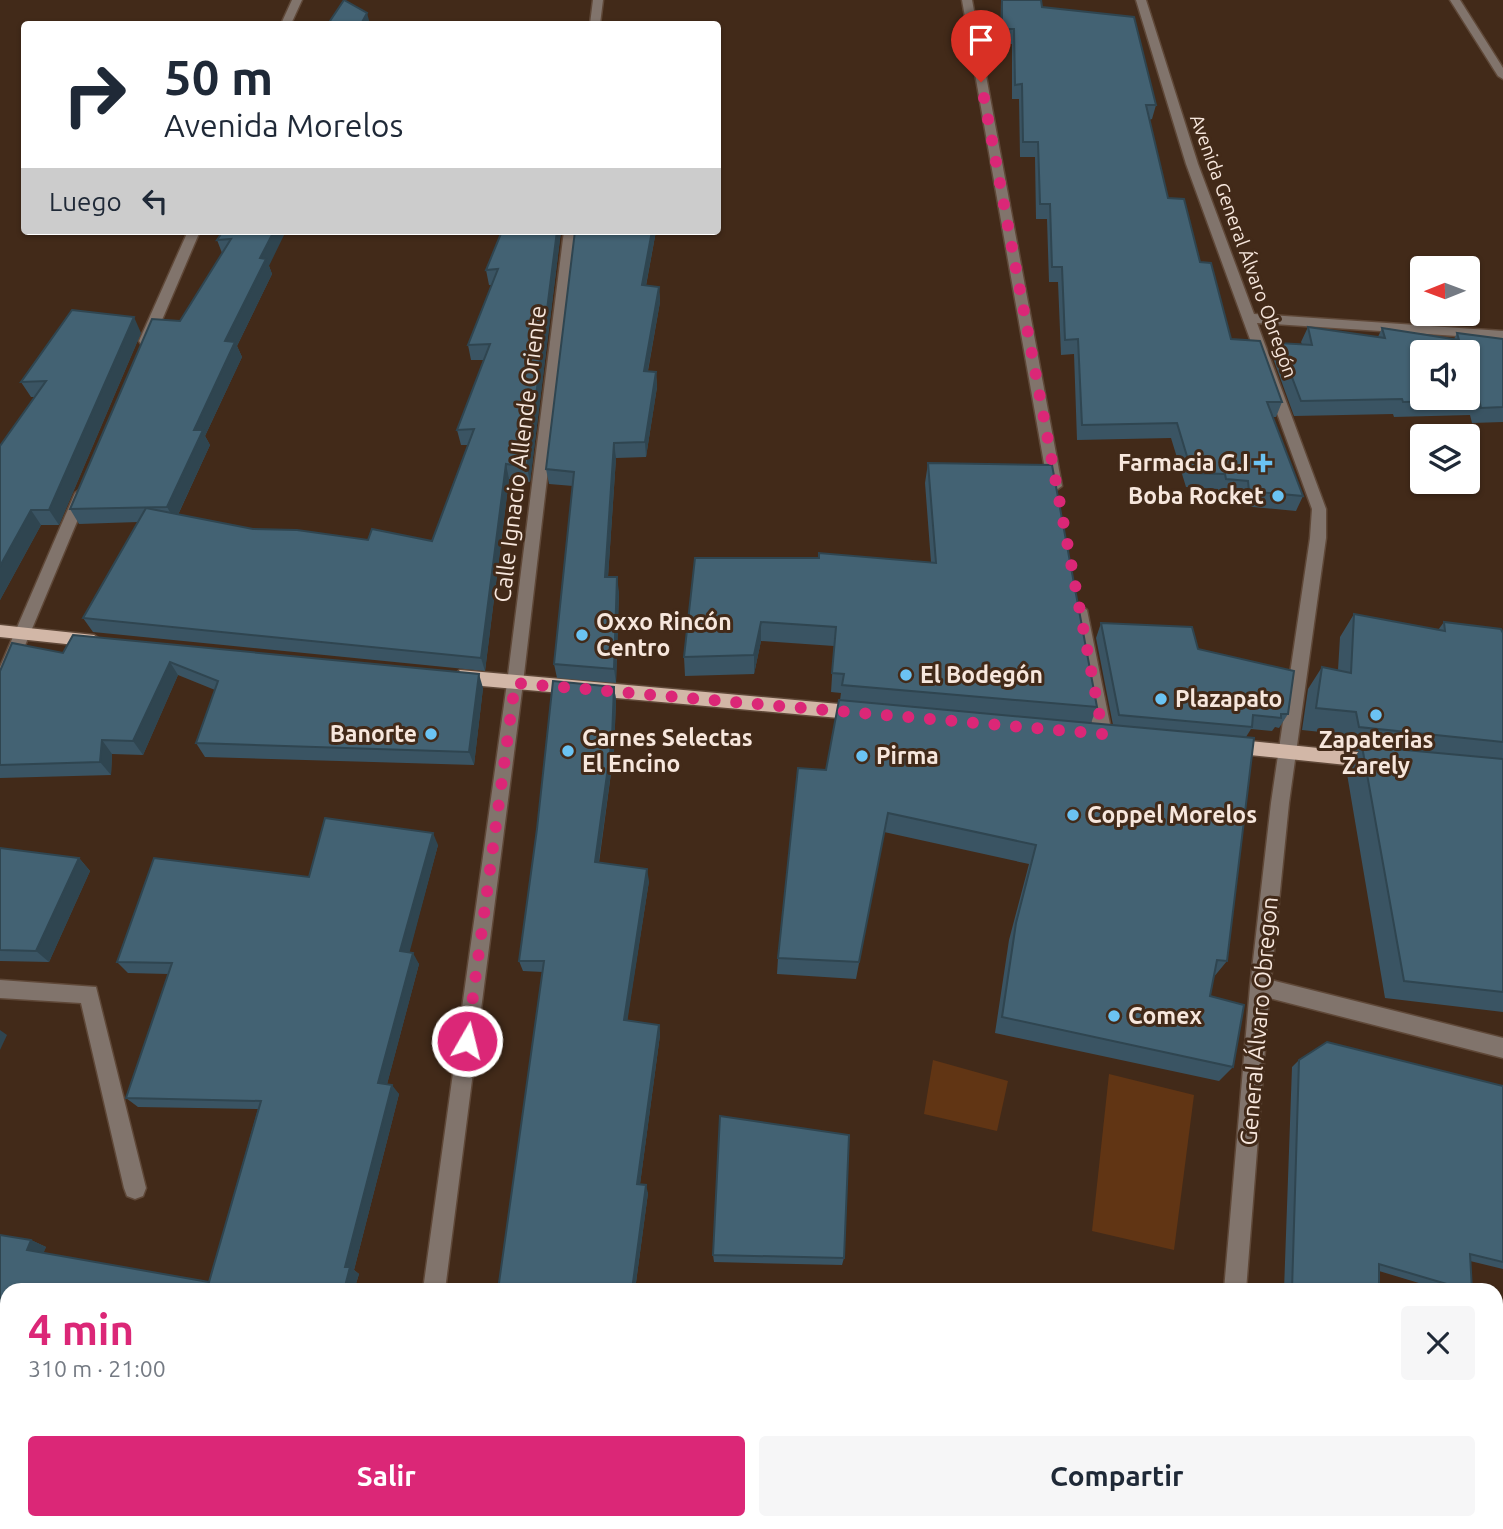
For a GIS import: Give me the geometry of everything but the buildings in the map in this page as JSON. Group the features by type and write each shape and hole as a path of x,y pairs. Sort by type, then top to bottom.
{"main road":[{"path":"0,631 105,642"},
{"path":"446,676 884,715"},
{"path":"1208,744 1395,763"}],"street":[{"path":"287,21 297,0"},
{"path":"595,21 598,0"},
{"path":"967,0 1059,506"},
{"name":"Avenida General Álvaro Obregón","path":"1141,0 1192,164 1319,509 1318,538 1286,752"},
{"path":"1455,0 1503,76"},
{"path":"142,352 192,235"},
{"name":"Calle Ignacio Allende Oriente","path":"436,1283 515,683 570,235"},
{"path":"1249,318 1503,335"},
{"path":"0,686 88,480"},
{"path":"1077,600 1103,734"},
{"name":"General Álvaro Obregon","path":"1236,1283 1260,987 1286,752"},
{"path":"1260,987 1503,1048"},
{"path":"0,989 89,994 135,1188"}],"shaded area":[{"path":"933,1060 1008,1081 997,1131 924,1114"},
{"path":"1109,1074 1194,1095 1174,1250 1092,1231"}],"place":[{"name":"Farmacia G.I","path":"1263,463"},
{"name":"Boba Rocket","path":"1278,496"},
{"name":"Oxxo Rincón Centro","path":"582,635"},
{"name":"El Bodegón","path":"906,675"},
{"name":"Plazapato","path":"1161,699"},
{"name":"Zapaterias Zarely","path":"1376,715"},
{"name":"Banorte","path":"431,734"},
{"name":"Carnes Selectas El Encino","path":"568,751"},
{"name":"Pirma","path":"862,756"},
{"name":"Coppel Morelos","path":"1073,815"},
{"name":"Comex","path":"1114,1016"}],"route":[{"path":"467,1041 515,683 1103,734 981,82"}]}
